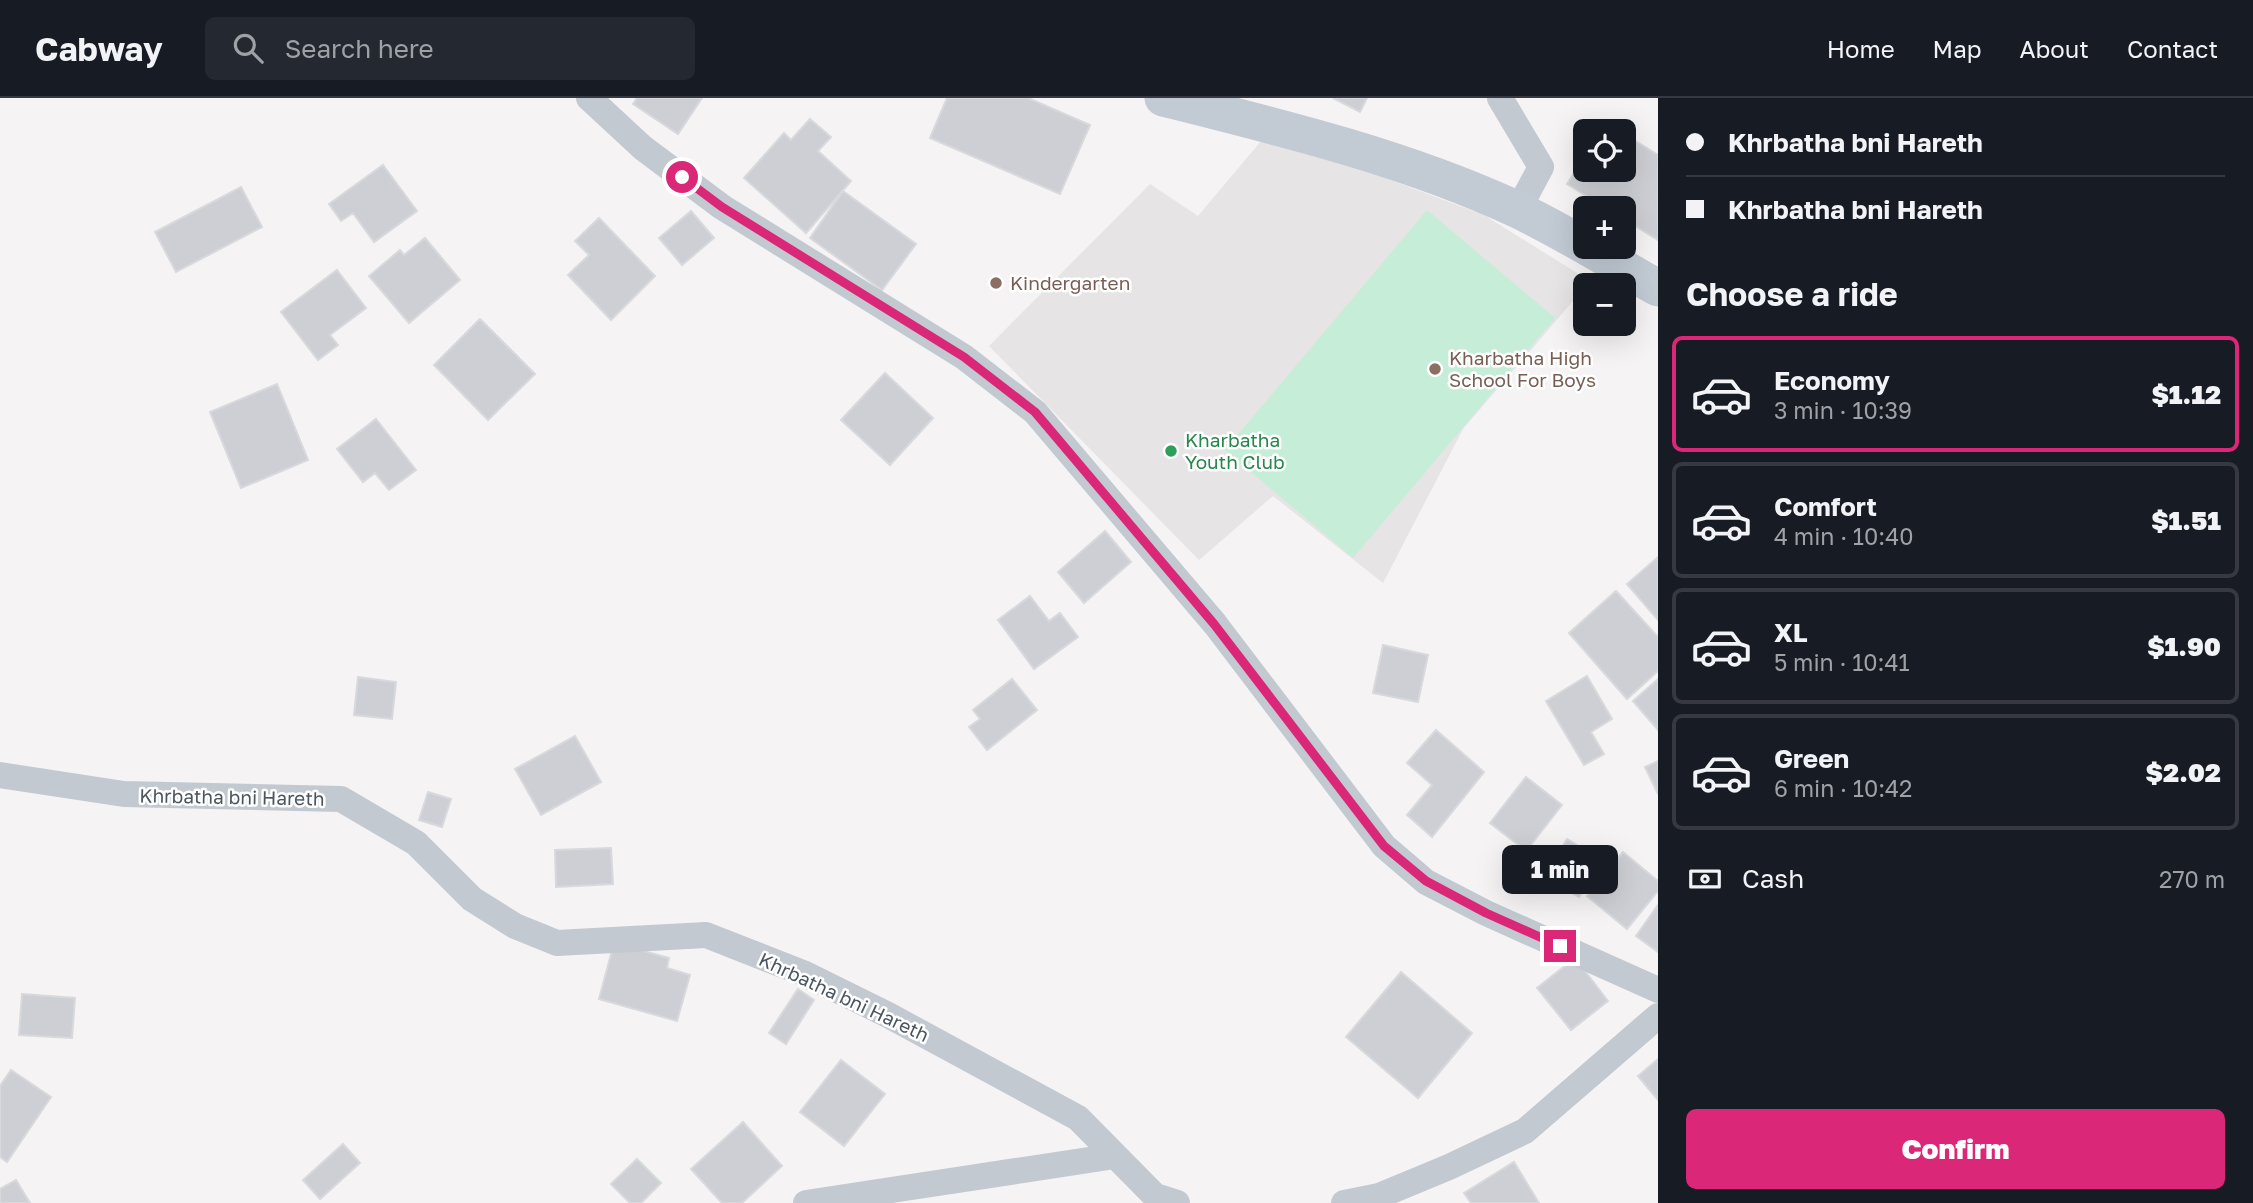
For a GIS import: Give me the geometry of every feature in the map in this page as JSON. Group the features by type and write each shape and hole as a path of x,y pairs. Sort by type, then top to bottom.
{"street":[{"path":"589,98 643,148 722,207 964,357 1035,412 1214,624 1384,846 1426,881 1486,913 1658,990"},
{"path":"1163,98 1294,131 1409,167 1518,210 1658,288"},
{"path":"1500,98 1541,167 1518,210"},
{"name":"Khrbatha bni Hareth","path":"0,775 124,794 341,799 416,843 472,899 515,926 557,943 706,935 803,973 888,1014 1078,1118 1155,1196 1177,1203"},
{"path":"1344,1203 1378,1196 1449,1167 1525,1131 1658,1016"},
{"path":"806,1203 1115,1156"}],"shaded area":[{"path":"1267,134 1484,215 1577,273 1573,273 1573,301 1463,429 1383,583 1273,496 1199,560 989,346 1150,184 1198,216"}],"green space":[{"path":"1427,210 1555,318 1353,558 1225,450"}],"building":[{"path":"637,98 702,98 678,134 633,104"},
{"path":"947,98 1028,98 1090,125 1060,194 930,138"},
{"path":"1333,98 1367,98 1360,112"},
{"path":"810,119 831,137 818,151 851,181 806,233 744,178 784,133 791,140"},
{"path":"1636,141 1658,155 1658,240 1636,226 1636,196 1586,196 1567,184 1573,175 1573,182 1636,182"},
{"path":"383,165 417,211 374,242 353,213 341,221 329,204"},
{"path":"241,187 262,227 176,272 155,232"},
{"path":"843,191 916,244 882,290 810,238"},
{"path":"691,211 714,238 682,265 659,238"},
{"path":"599,218 655,276 611,320 568,275 589,255 575,241"},
{"path":"425,238 460,280 409,323 369,276 400,250 404,255"},
{"path":"337,270 366,308 330,335 338,345 318,360 281,312"},
{"path":"480,319 535,374 488,420 434,365"},
{"path":"885,373 933,418 890,465 841,420"},
{"path":"277,384 308,460 241,488 210,412"},
{"path":"376,419 416,470 389,490 375,473 363,482 337,449"},
{"path":"1105,531 1131,562 1084,603 1058,572"},
{"path":"1658,557 1658,620 1627,584"},
{"path":"1616,591 1658,637 1658,671 1627,699 1569,633"},
{"path":"1030,596 1049,621 1060,613 1078,637 1034,669 998,620"},
{"path":"1383,645 1428,655 1418,702 1373,693"},
{"path":"1587,676 1612,719 1591,732 1604,754 1584,765 1546,701"},
{"path":"358,677 396,682 392,719 354,715"},
{"path":"1012,679 1037,710 987,750 969,727 980,719 973,710"},
{"path":"1658,679 1658,730 1633,701"},
{"path":"1436,730 1484,772 1432,837 1407,815 1432,785 1407,763"},
{"path":"575,736 601,782 541,815 515,769"},
{"path":"1658,761 1658,794 1645,767"},
{"path":"1526,777 1562,805 1526,851 1490,823"},
{"path":"428,792 451,799 442,827 419,820"},
{"path":"1567,839 1602,860 1579,897 1544,877"},
{"path":"611,848 613,884 556,887 555,850"},
{"path":"1623,852 1658,881 1658,891 1627,929 1587,896"},
{"path":"1658,905 1658,952 1636,936"},
{"path":"614,943 669,958 667,968 690,975 677,1021 599,999"},
{"path":"1575,958 1608,1001 1571,1030 1537,988"},
{"path":"1401,972 1472,1033 1418,1098 1346,1037"},
{"path":"798,989 814,1000 786,1044 769,1033"},
{"path":"22,994 75,998 72,1038 19,1035"},
{"path":"1658,1059 1658,1100 1638,1076"},
{"path":"841,1060 885,1094 844,1146 800,1112"},
{"path":"11,1070 51,1097 7,1162 0,1157 0,1086"},
{"path":"743,1122 782,1166 742,1203 722,1203 691,1169"},
{"path":"343,1144 360,1163 320,1199 303,1180"},
{"path":"637,1159 661,1183 641,1203 630,1203 611,1184"},
{"path":"1514,1162 1539,1203 1471,1203 1464,1193"},
{"path":"16,1180 30,1203 0,1203 0,1189"}],"place":[{"name":"Kindergarten","path":"996,283"},
{"name":"Kharbatha High School For Boys","path":"1435,369"},
{"name":"Kharbatha Youth Club","path":"1171,451"}],"route":[{"path":"682,177 722,207 964,357 1035,412 1214,624 1384,846 1426,881 1486,913 1560,946"}]}
